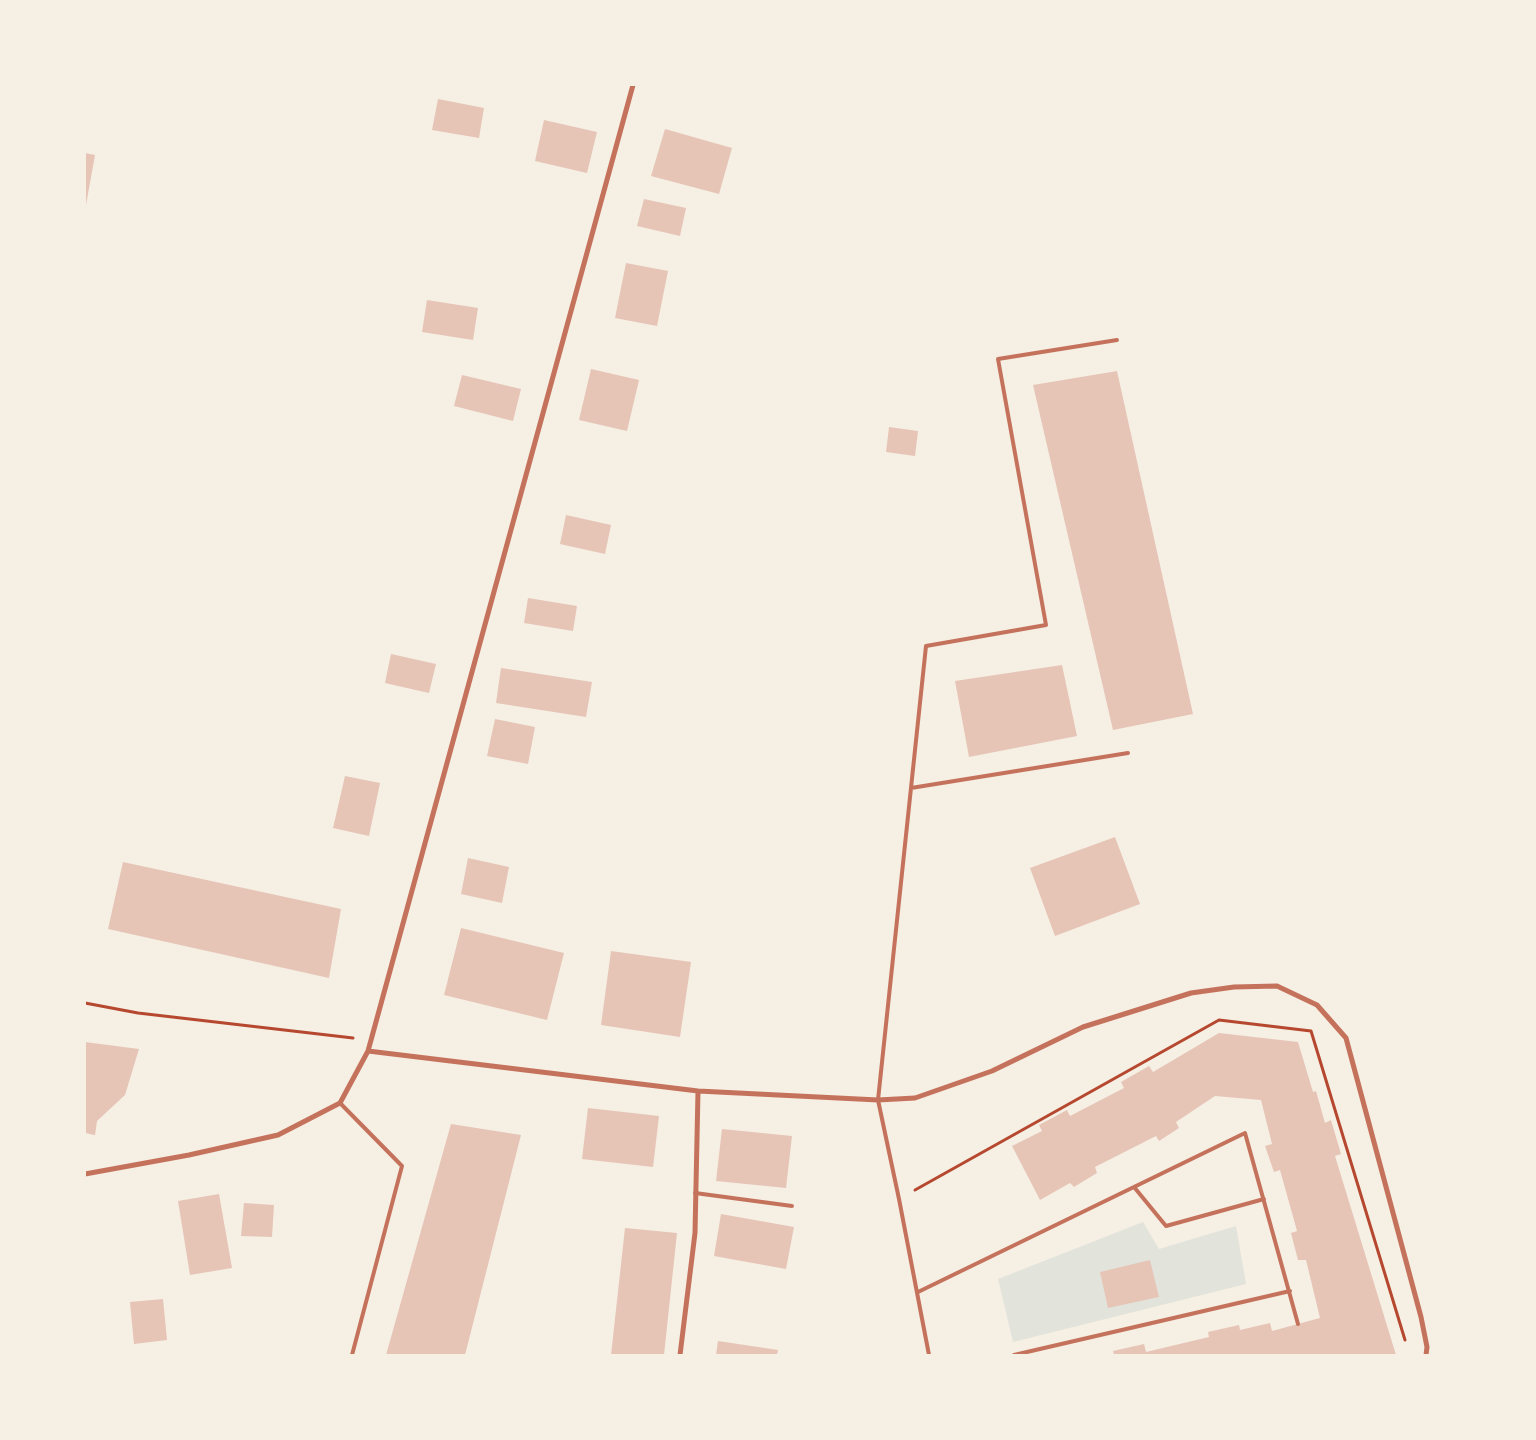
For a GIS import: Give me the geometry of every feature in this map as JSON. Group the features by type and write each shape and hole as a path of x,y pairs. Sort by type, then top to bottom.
{"street":[{"path":"85,1174 189,1155 278,1135 340,1103 368,1051 373,1027 633,85"},
{"path":"368,1051 698,1092 878,1100 914,1098 992,1072 1083,1027 1191,993 1234,987 1277,986 1317,1005 1346,1038 1421,1317 1427,1347 1426,1355"},
{"path":"680,1355 695,1233 698,1092"}],"lane":[{"path":"929,1355 918,1292 878,1100 926,646 1046,625 998,359 1117,340"},
{"path":"911,788 1128,754"},
{"path":"340,1103 402,1166 352,1355"},
{"path":"918,1292 1245,1132 1298,1324"},
{"path":"1134,1186 1166,1226 1264,1199"},
{"path":"696,1193 792,1206"},
{"path":"1014,1355 1290,1292"}],"path":[{"path":"85,1003 138,1013 351,1039 373,1027"}],"shaded area":[{"path":"1143,1222 1159,1249 1236,1226 1246,1284 1013,1342 998,1279"}],"building":[{"path":"438,99 484,108 479,138 432,130"},
{"path":"544,120 597,132 587,173 535,161"},
{"path":"665,129 732,148 719,194 651,176"},
{"path":"85,153 95,155 86,205 85,205"},
{"path":"644,199 686,208 680,236 637,226"},
{"path":"626,263 668,271 657,326 615,318"},
{"path":"427,300 478,308 473,340 422,332"},
{"path":"591,369 639,380 627,431 579,420"},
{"path":"1117,371 1193,714 1113,730 1033,385"},
{"path":"462,375 521,389 513,421 454,406"},
{"path":"889,427 918,431 915,456 886,452"},
{"path":"566,515 611,525 605,554 560,544"},
{"path":"528,598 577,606 573,631 524,623"},
{"path":"391,654 436,664 429,693 385,683"},
{"path":"1062,665 1077,736 969,757 955,681"},
{"path":"501,668 592,682 586,717 496,703"},
{"path":"495,719 535,727 528,764 487,756"},
{"path":"345,776 380,783 369,836 333,828"},
{"path":"1115,837 1140,904 1055,936 1030,868"},
{"path":"468,858 509,867 502,903 461,894"},
{"path":"123,862 341,909 329,978 108,929"},
{"path":"461,928 564,953 547,1020 444,995"},
{"path":"611,951 691,962 680,1037 601,1025"},
{"path":"1219,1033 1298,1042 1313,1092 1316,1091 1325,1123 1331,1120 1341,1154 1335,1156 1396,1355 1114,1355 1113,1351 1144,1344 1146,1352 1209,1337 1208,1332 1239,1325 1240,1330 1270,1323 1272,1331 1320,1318 1306,1260 1298,1260 1291,1233 1297,1231 1280,1170 1274,1172 1265,1146 1272,1144 1261,1100 1215,1096 1176,1122 1179,1128 1159,1141 1156,1136 1095,1167 1097,1173 1074,1187 1070,1183 1040,1200 1012,1146 1042,1131 1039,1125 1067,1110 1070,1116 1124,1088 1121,1082 1149,1066 1153,1072"},
{"path":"85,1042 139,1049 125,1095 97,1121 95,1135 85,1133"},
{"path":"588,1108 659,1116 653,1167 582,1159"},
{"path":"451,1124 521,1135 465,1355 386,1355"},
{"path":"722,1129 792,1136 786,1188 716,1181"},
{"path":"219,1194 232,1268 190,1275 178,1201"},
{"path":"244,1203 274,1205 272,1237 241,1236"},
{"path":"721,1214 794,1227 786,1269 714,1256"},
{"path":"625,1228 677,1233 664,1355 611,1355"},
{"path":"1150,1260 1159,1297 1108,1308 1100,1272"},
{"path":"163,1299 167,1340 134,1344 130,1302"},
{"path":"718,1341 778,1350 777,1355 716,1355"}]}
